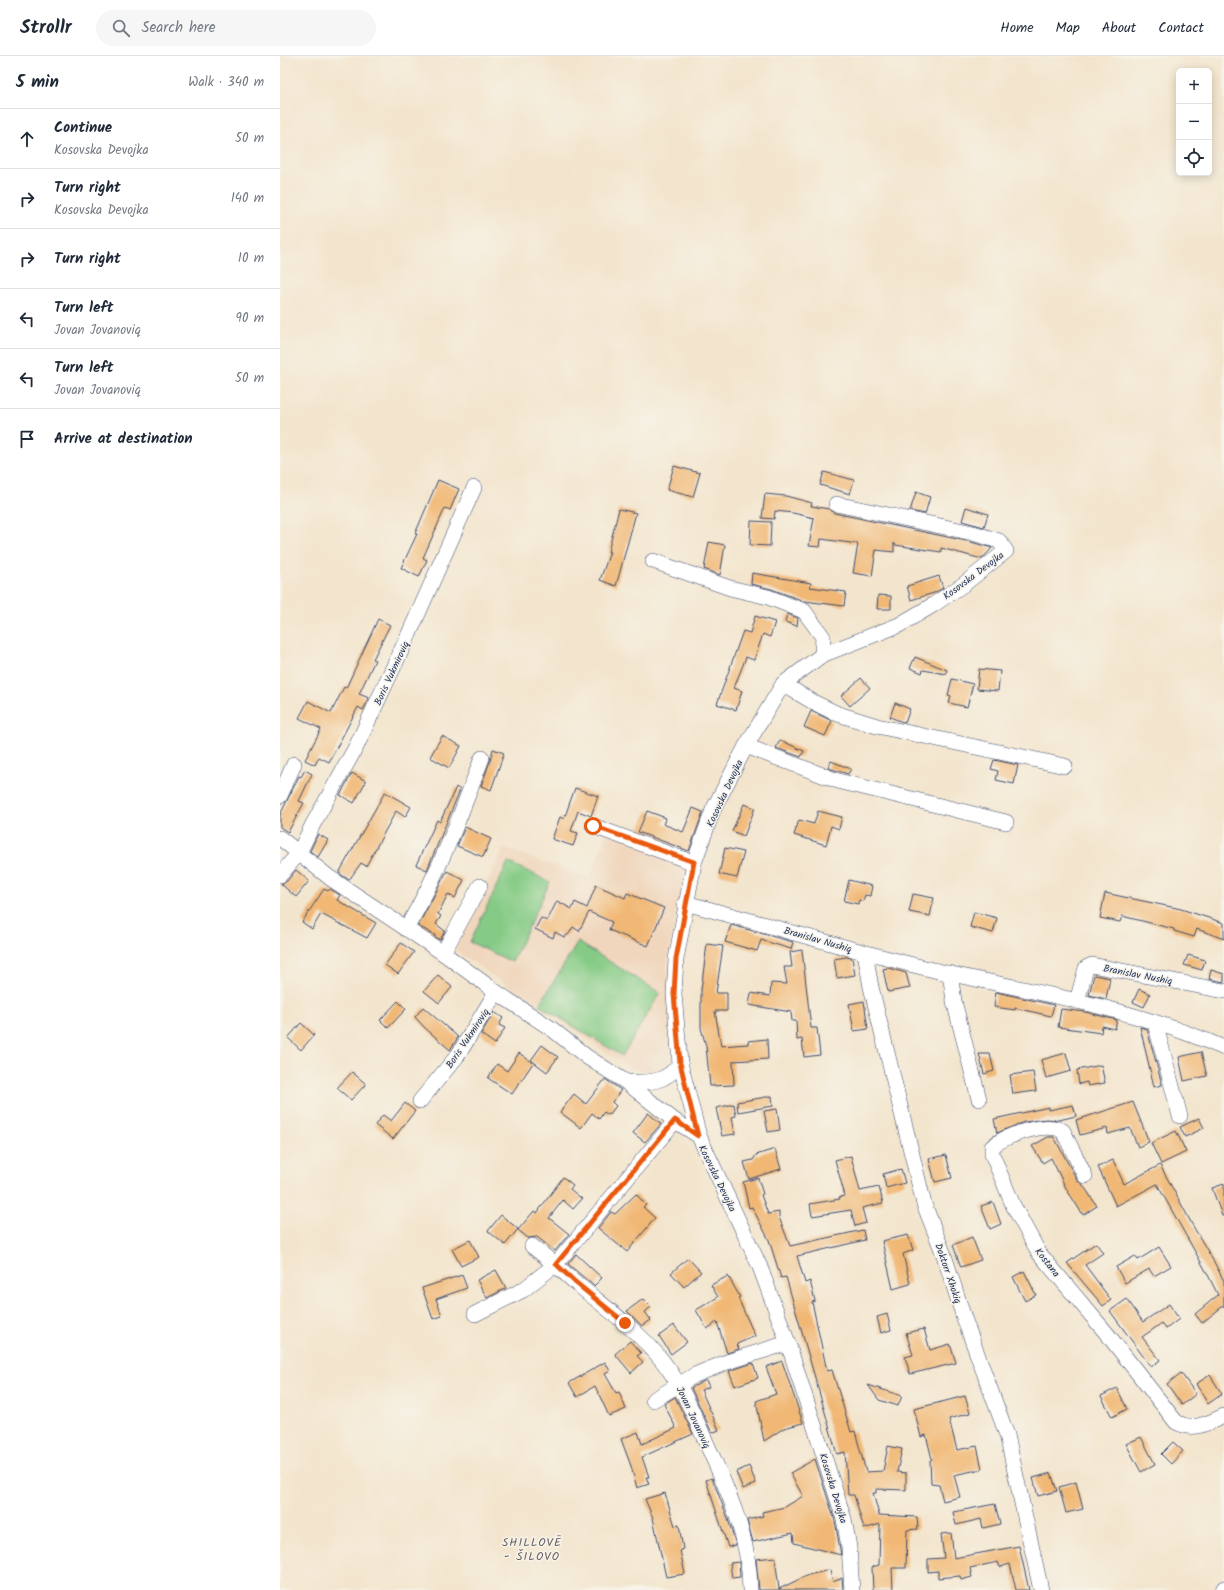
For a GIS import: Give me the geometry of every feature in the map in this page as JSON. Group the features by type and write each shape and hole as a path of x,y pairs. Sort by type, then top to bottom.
{"street":[{"name":"Boris Vukmiroviq","path":"280,875 299,853 356,747 474,488"},
{"name":"Kosovska Devojka","path":"836,504 973,533 999,541 1006,551 952,592 899,625 822,655 783,684 746,746 713,810 694,862 685,903 676,959 674,994 680,1063 698,1136 760,1267 788,1343 844,1519 849,1547 852,1590"},
{"path":"653,561 730,588 768,597 804,611 823,638 822,655"},
{"path":"783,684 815,703 838,714 877,726 1065,766"},
{"path":"746,746 838,780 1006,822"},
{"path":"406,929 426,895 444,857 482,758"},
{"path":"280,796 294,764"},
{"path":"593,826 694,862"},
{"path":"280,838 330,878 552,1029 587,1057 626,1082 698,1136"},
{"path":"442,953 480,886"},
{"name":"Branislav Nushiq","path":"685,903 865,953 1077,1001 1180,1029 1224,1048"},
{"name":"Doktorr Xhokiq","path":"865,953 871,987 924,1204 944,1255 964,1318 1006,1435 1041,1590"},
{"name":"Branislav Nushiq","path":"1077,1001 1086,968 1092,965 1224,991"},
{"path":"950,973 954,1001 979,1100"},
{"name":"Boris Vukmiroviq","path":"420,1101 458,1055 496,992"},
{"path":"1155,1023 1180,1116"},
{"path":"626,1082 650,1083 674,1073 680,1063"},
{"path":"475,1314 523,1290 556,1264 675,1120"},
{"name":"Kostana","path":"1084,1176 1062,1131 1057,1128 1048,1127 1015,1134 999,1141 992,1147 992,1154 1013,1205 1039,1253 1108,1335 1176,1422 1185,1427 1195,1427 1224,1416"},
{"name":"Jovan Jovanoviq","path":"532,1246 556,1264 575,1282 625,1323 654,1351 680,1384 740,1522 750,1573 750,1590"},
{"path":"653,1400 695,1375 727,1362 788,1343"}],"shaded area":[{"path":"608,831 686,865 667,961 673,1059 664,1068 648,1071 633,1069 455,950 504,848 590,878"}],"green space":[{"path":"508,862 550,882 512,962 470,942"},
{"path":"578,942 660,993 622,1056 539,1005"}],"building":[{"path":"674,466 700,473 693,497 667,490"},
{"path":"824,472 854,480 850,494 820,485"},
{"path":"438,480 459,489 450,510 445,508 423,558 427,560 419,577 401,568 417,534 415,534"},
{"path":"916,492 930,497 925,514 910,511"},
{"path":"765,494 786,496 812,503 811,506 829,509 834,513 971,542 992,548 982,559 941,548 941,552 895,545 894,543 894,552 876,550 872,576 853,573 858,544 821,539 820,547 809,546 814,518 793,513 775,511 774,519 762,518"},
{"path":"966,507 988,514 984,527 962,521"},
{"path":"619,509 636,513 616,586 600,580 610,552 608,552"},
{"path":"751,521 771,522 770,546 750,545"},
{"path":"709,542 725,545 720,575 704,569"},
{"path":"752,573 811,583 810,587 846,592 844,606 804,601 771,589 751,584"},
{"path":"939,576 943,588 934,593 911,600 907,586"},
{"path":"878,595 891,596 891,609 877,609"},
{"path":"787,614 798,618 797,626 785,622"},
{"path":"755,616 775,622 770,637 763,634 754,660 746,657 734,688 742,691 736,710 717,704 743,631 750,633"},
{"path":"378,619 390,625 373,659 375,660 359,694 369,698 363,710 358,707 329,762 319,757 315,765 305,760 321,729 299,718 308,701 331,713 344,687 346,688"},
{"path":"915,657 947,670 946,674 923,670 922,673 910,668"},
{"path":"979,669 1000,671 998,691 977,689"},
{"path":"861,678 870,688 850,706 841,696"},
{"path":"952,679 973,684 967,707 949,703 951,696 948,695"},
{"path":"895,703 910,709 905,723 890,717"},
{"path":"811,711 832,721 825,736 804,727"},
{"path":"442,736 461,746 449,768 430,757"},
{"path":"780,740 804,751 801,757 776,748"},
{"path":"493,749 504,753 491,790 481,786"},
{"path":"994,760 1018,765 1014,784 996,780 998,771 991,769"},
{"path":"831,761 851,769 848,774 828,768"},
{"path":"305,770 312,774 299,801 304,803 288,832 280,827 280,815 299,776 301,777"},
{"path":"352,773 366,781 354,803 340,795"},
{"path":"456,787 460,790 427,870 416,865 437,820 440,822"},
{"path":"575,788 598,796 591,816 578,811 571,831 578,833 573,846 552,839 560,817 564,819"},
{"path":"385,792 411,807 405,817 396,811 366,866 361,863 349,880 339,873"},
{"path":"744,804 755,808 744,836 732,831"},
{"path":"693,808 703,812 689,851 638,832 647,811 666,818 663,824 683,832"},
{"path":"818,811 842,817 839,829 831,826 826,845 794,835 799,820 814,824"},
{"path":"465,827 491,839 483,857 457,846"},
{"path":"318,834 328,840 318,857 310,851"},
{"path":"725,848 744,852 737,878 719,874"},
{"path":"296,870 309,881 296,897 281,884 287,881"},
{"path":"447,871 464,880 455,898 448,894 438,914 441,916 436,924 445,931 440,940 434,936 435,935 418,926"},
{"path":"849,880 872,886 870,896 865,895 863,901 859,900 858,904 844,901"},
{"path":"596,885 625,898 627,893 664,908 648,946 609,930 612,922 589,912 579,931 573,927 569,934 564,937 555,932 553,938 535,929 541,918 547,921 557,901 572,909 575,902 587,908"},
{"path":"324,889 328,891 330,889 340,895 337,900 376,923 367,938 321,914 312,929 302,922"},
{"path":"1105,893 1181,909 1224,923 1224,939 1197,929 1194,937 1174,931 1174,929 1122,916 1120,922 1100,918"},
{"path":"913,894 934,898 930,916 909,912"},
{"path":"974,912 997,918 993,933 970,927"},
{"path":"731,925 793,942 791,949 761,940 757,951 725,942"},
{"path":"401,943 414,952 398,974 385,965"},
{"path":"707,944 723,946 716,993 727,993 727,1011 715,1011 721,1046 748,1044 748,1041 767,1039 768,1059 733,1061 734,1085 710,1086 706,1046 701,1028 701,990"},
{"path":"802,950 811,1028 817,1028 820,1055 804,1057 802,1039 797,1040 796,1021 792,1021 791,1012 749,1005 751,993 770,996 771,983 787,984 784,967 792,967 790,952"},
{"path":"1188,955 1205,960 1202,970 1184,965"},
{"path":"846,957 852,958 855,975 837,978 834,959"},
{"path":"888,968 906,973 910,988 888,992 883,969"},
{"path":"1211,970 1224,974 1224,982 1209,979"},
{"path":"438,975 452,987 439,1003 424,991"},
{"path":"1094,975 1110,978 1106,999 1089,995"},
{"path":"1139,989 1150,994 1144,1007 1133,1002"},
{"path":"996,992 1054,1005 1051,1016 1015,1008 1015,1010 994,1007"},
{"path":"398,1001 406,1009 388,1028 380,1020"},
{"path":"864,1001 868,1029 854,1031 849,1004"},
{"path":"423,1007 458,1037 450,1050 415,1017"},
{"path":"1061,1009 1085,1012 1117,1020 1115,1029 1102,1026 1101,1033 1058,1027"},
{"path":"494,1012 503,1018 499,1025 505,1028 495,1044 481,1034"},
{"path":"301,1023 314,1035 301,1050 288,1038"},
{"path":"1140,1027 1147,1029 1162,1085 1154,1087"},
{"path":"542,1045 558,1057 547,1072 531,1060"},
{"path":"1201,1052 1207,1076 1184,1081 1179,1057"},
{"path":"519,1053 533,1063 512,1094 488,1078 497,1064 507,1071"},
{"path":"1066,1053 1071,1071 1046,1078 1041,1060"},
{"path":"979,1054 990,1054 994,1071 984,1074"},
{"path":"1101,1065 1105,1083 1088,1086 1087,1082 1079,1084 1077,1070"},
{"path":"352,1072 366,1084 351,1100 337,1088"},
{"path":"1033,1072 1036,1091 1013,1094 1010,1075"},
{"path":"605,1079 621,1090 612,1102 616,1106 609,1115 604,1112 599,1119 592,1113 581,1128 560,1112 574,1094 586,1104"},
{"path":"772,1096 773,1106 738,1112 737,1102"},
{"path":"1133,1102 1149,1142 1138,1147 1130,1128 1108,1134 1107,1128 1080,1135 1076,1120"},
{"path":"405,1103 415,1111 393,1139 375,1125 383,1115 391,1121"},
{"path":"734,1104 736,1116 732,1117 735,1134 722,1136 716,1108"},
{"path":"1073,1105 1076,1116 1059,1120 1046,1119 1024,1122 997,1133 994,1119 1049,1107 1049,1110"},
{"path":"777,1109 780,1130 768,1132 764,1111"},
{"path":"648,1113 661,1124 645,1142 633,1133"},
{"path":"1199,1118 1204,1128 1185,1137 1180,1127"},
{"path":"1176,1131 1186,1152 1161,1164 1151,1143"},
{"path":"1048,1137 1054,1137 1077,1180 1083,1185 1097,1206 1083,1215 1067,1190 1051,1158 1043,1163 1032,1146"},
{"path":"775,1149 781,1169 749,1179 744,1162 753,1160 756,1155"},
{"path":"946,1155 952,1178 935,1182 929,1159"},
{"path":"851,1156 860,1191 879,1187 883,1203 862,1208 866,1223 855,1226 851,1210 812,1216 810,1204 840,1199 839,1197 845,1196 835,1160"},
{"path":"1113,1160 1124,1184 1160,1165 1214,1262 1224,1281 1224,1308 1223,1306 1202,1323 1195,1314 1218,1295 1207,1273 1157,1184 1116,1206 1098,1167"},
{"path":"901,1169 905,1183 886,1188 883,1174"},
{"path":"563,1177 573,1185 570,1189 582,1199 573,1209 563,1200 549,1218 569,1234 555,1251 537,1237 528,1238 518,1230 534,1211 537,1213"},
{"path":"758,1178 763,1194 761,1195 768,1214 779,1212 779,1217 790,1246 863,1230 865,1240 797,1256 805,1283 810,1281 815,1301 812,1302 827,1371 832,1370 851,1432 855,1431 866,1472 883,1471 888,1446 902,1449 897,1472 906,1473 906,1490 876,1489 876,1493 873,1493 879,1515 917,1517 918,1529 907,1530 906,1568 892,1568 893,1590 873,1590 872,1567 879,1565 880,1524 864,1529 854,1495 848,1495 845,1452 837,1454 786,1277 781,1278 769,1240 752,1207 749,1208 743,1182"},
{"path":"1224,1184 1224,1216 1222,1216 1212,1188"},
{"path":"636,1194 646,1205 643,1207 655,1218 627,1252 598,1228 611,1212 615,1214"},
{"path":"993,1202 1001,1224 990,1229 981,1206"},
{"path":"501,1215 518,1229 505,1245 488,1231"},
{"path":"908,1235 913,1250 903,1254 910,1284 893,1289 882,1241"},
{"path":"972,1237 981,1260 961,1267 953,1245"},
{"path":"470,1240 479,1257 461,1266 452,1249"},
{"path":"1096,1243 1103,1253 1085,1265 1111,1300 1103,1306 1067,1263"},
{"path":"1159,1247 1171,1266 1154,1276 1149,1269 1125,1283 1116,1267 1135,1256 1138,1260"},
{"path":"576,1254 602,1278 594,1286 568,1264"},
{"path":"688,1258 701,1272 684,1287 671,1273"},
{"path":"496,1270 506,1288 487,1298 477,1280"},
{"path":"1024,1271 1036,1295 1025,1301 1013,1277"},
{"path":"462,1275 467,1288 436,1299 442,1316 433,1319 422,1288"},
{"path":"728,1276 740,1297 738,1298 755,1336 737,1344 739,1349 727,1353 717,1322 707,1329 696,1310 718,1297 711,1285"},
{"path":"643,1299 651,1307 645,1312 651,1320 642,1326 627,1311"},
{"path":"1127,1299 1143,1322 1169,1304 1179,1319 1166,1329 1162,1323 1142,1337 1160,1360 1151,1367 1110,1311"},
{"path":"887,1314 891,1330 881,1333 877,1317"},
{"path":"674,1325 687,1342 671,1354 659,1336"},
{"path":"924,1329 930,1350 950,1344 956,1363 910,1374 905,1357 913,1355 906,1333"},
{"path":"630,1341 641,1353 637,1356 643,1362 631,1373 615,1354"},
{"path":"782,1361 803,1423 784,1428 764,1441 756,1401 776,1394 766,1367"},
{"path":"605,1362 610,1371 605,1374 616,1393 619,1392 626,1409 609,1416 595,1386 577,1397 569,1383"},
{"path":"753,1363 758,1378 735,1386 729,1371"},
{"path":"1181,1373 1196,1394 1182,1405 1167,1384"},
{"path":"1210,1375 1222,1394 1208,1404 1196,1384"},
{"path":"706,1380 709,1387 701,1390 719,1430 712,1433 691,1388"},
{"path":"868,1385 902,1396 898,1406 879,1400"},
{"path":"1117,1388 1127,1409 1112,1417 1101,1396"},
{"path":"965,1396 970,1413 949,1419 957,1450 977,1446 982,1469 954,1475 960,1497 943,1501 939,1485 931,1484 930,1460 932,1459 926,1435 921,1437 914,1409"},
{"path":"675,1397 693,1434 642,1457 649,1477 646,1477 649,1484 637,1488 621,1439 638,1432 642,1444 676,1428 664,1404"},
{"path":"1141,1437 1155,1464 1141,1472 1126,1444"},
{"path":"1173,1442 1183,1451 1171,1464 1161,1454"},
{"path":"815,1459 835,1521 841,1555 794,1543 793,1533 753,1542 747,1520 763,1516 762,1512 785,1507 803,1496 790,1473"},
{"path":"749,1466 756,1483 743,1489 736,1472"},
{"path":"1051,1473 1057,1491 1038,1496 1033,1478"},
{"path":"712,1478 727,1516 736,1545 728,1547 706,1480"},
{"path":"1076,1482 1083,1509 1066,1513 1059,1487"},
{"path":"665,1493 675,1526 679,1525 683,1549 680,1550 685,1574 666,1577 653,1518 645,1499"},
{"path":"995,1504 1000,1524 983,1528 981,1519 956,1525 953,1512"},
{"path":"951,1533 954,1558 1019,1546 1029,1590 1016,1590 1010,1564 1000,1567 998,1562 970,1568 972,1577 961,1580 960,1576 938,1578 938,1571 928,1572 928,1559 944,1558 941,1534"},
{"path":"775,1557 779,1589 808,1575 830,1570 833,1582 842,1578 843,1590 759,1590 756,1559"},
{"path":"739,1562 740,1577 732,1578 730,1563"}],"district":[{"name":"SHILLOVË - ŠILOVO","path":"532,1549"}],"route":[{"path":"593,826 694,862 685,903 676,959 674,994 676,1032 680,1063 698,1136 675,1120 556,1264 575,1282 625,1323"}]}
